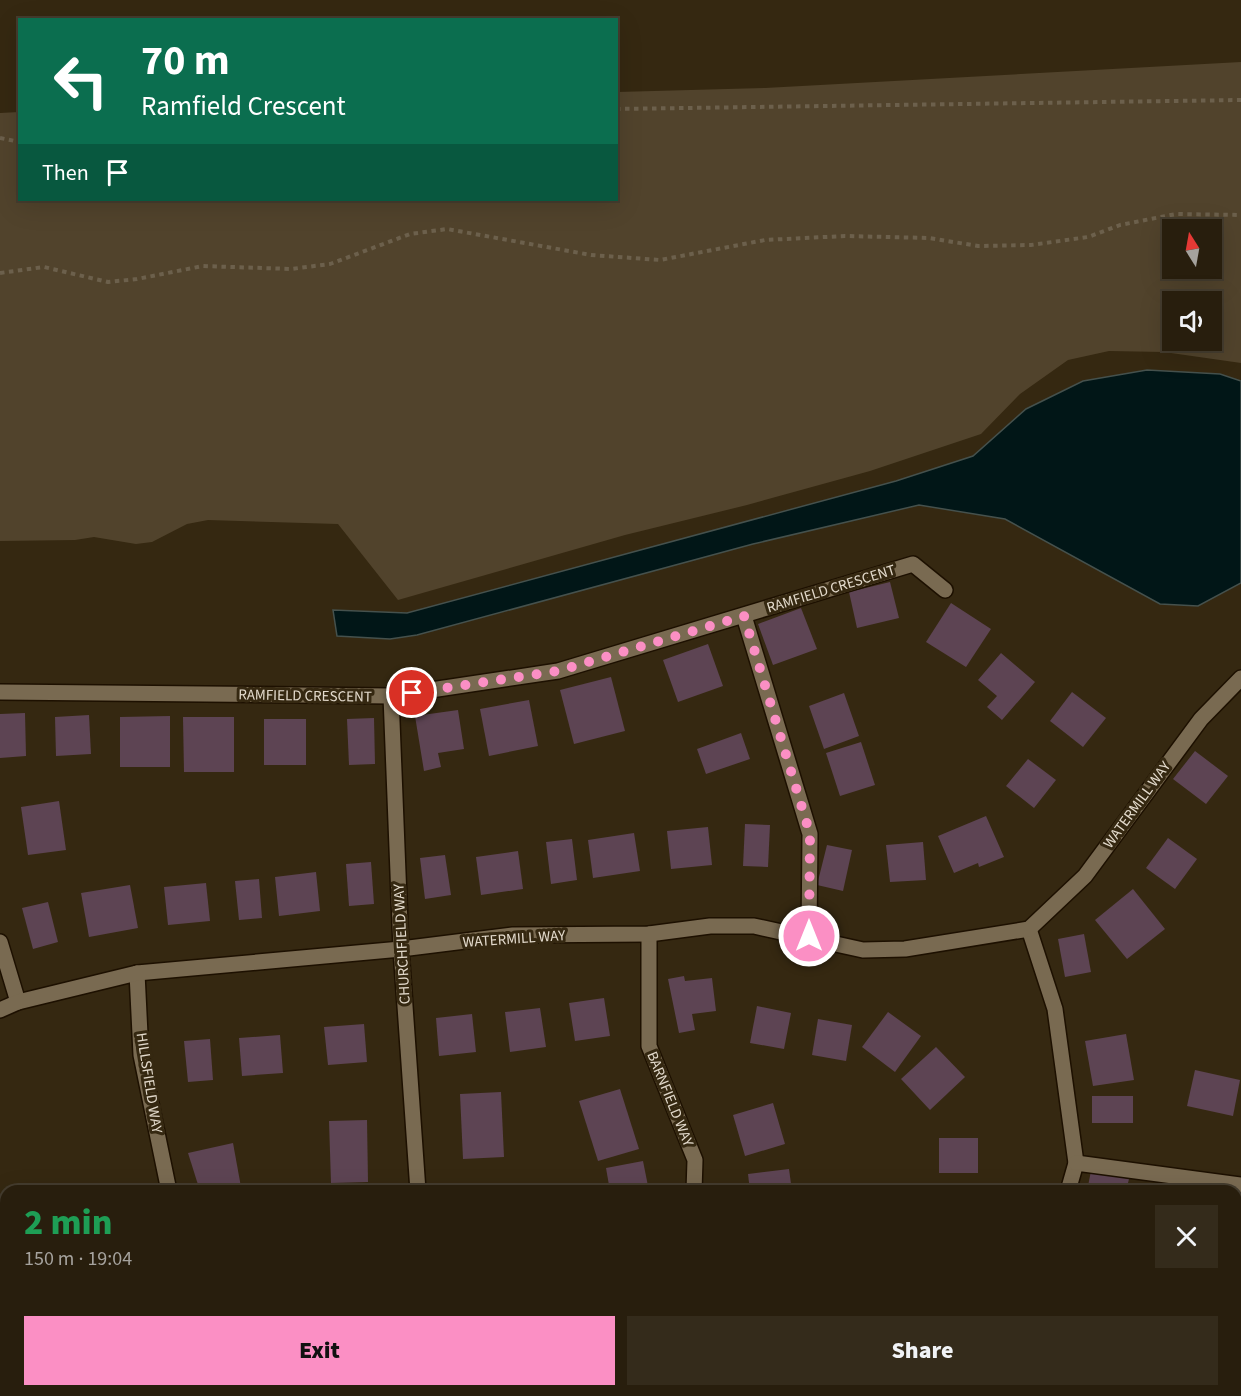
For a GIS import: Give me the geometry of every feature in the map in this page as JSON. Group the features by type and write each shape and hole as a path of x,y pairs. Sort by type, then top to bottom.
{"street":[{"name":"RAMFIELD CRESCENT","path":"0,693 391,696 558,671 913,564 945,590"},
{"path":"744,616 810,834 809,936"},
{"name":"WATERMILL WAY","path":"0,1010 18,1002 137,974 513,936 649,934 710,926 754,926 809,936 863,950 905,949 1029,929 1085,876 1201,719 1241,678"},
{"name":"CHURCHFIELD WAY","path":"391,696 401,949 418,1185"},
{"path":"1029,929 1055,1009 1076,1163 1070,1185"},
{"name":"BARNFIELD WAY","path":"649,934 649,1046 695,1160 694,1185"},
{"path":"0,942 18,1002"},
{"name":"HILLSFIELD WAY","path":"137,974 141,1055 168,1185"},
{"path":"1076,1163 1241,1185"}],"path":[{"path":"618,109 1241,100"},
{"path":"0,138 18,142"},
{"path":"0,273 44,267 108,282 137,279 203,266 291,269 330,264 410,234 447,229 591,255 660,260 765,240 844,236 929,238 978,246 1031,245 1088,237 1120,225 1176,214 1241,214"}],"shaded area":[{"path":"1241,62 1241,363 1164,352 1109,351 1068,360 1020,394 981,434 870,471 747,505 625,535 398,600 338,524 208,520 187,524 152,542 136,544 94,537 75,540 0,541 0,113 18,112 18,201 618,201 618,92 765,88"},
{"path":"1147,370 1220,374 1241,381 1241,583 1198,606 1160,604 1005,519 919,505 753,544 417,635 390,639 337,636 333,610 407,613 896,481 973,456 1026,409 1083,381"}],"building":[{"path":"890,582 899,618 857,628 849,592"},
{"path":"951,603 991,629 966,667 926,642"},
{"path":"801,608 817,649 773,665 758,624"},
{"path":"708,644 723,686 678,702 663,660"},
{"path":"1001,653 1035,682 1002,720 987,707 997,696 978,680"},
{"path":"611,677 625,731 574,744 560,690"},
{"path":"1072,692 1106,718 1083,747 1050,721"},
{"path":"844,693 859,736 824,749 809,706"},
{"path":"529,700 538,746 489,756 480,709"},
{"path":"458,710 464,749 438,753 441,767 424,771 415,716"},
{"path":"25,713 26,756 0,758 0,714"},
{"path":"89,715 91,754 56,756 55,717"},
{"path":"170,716 170,767 120,767 120,717"},
{"path":"183,717 234,717 234,772 184,772"},
{"path":"374,718 375,764 349,765 347,719"},
{"path":"264,719 306,719 306,765 264,765"},
{"path":"741,733 750,759 706,774 697,749"},
{"path":"861,742 875,785 840,796 826,753"},
{"path":"1195,751 1228,776 1206,804 1173,779"},
{"path":"1028,759 1056,780 1034,808 1006,786"},
{"path":"59,801 66,850 28,855 21,807"},
{"path":"986,816 1004,857 979,867 978,863 954,873 938,836"},
{"path":"745,824 770,825 768,867 743,866"},
{"path":"708,827 712,865 671,869 667,831"},
{"path":"634,833 640,871 593,878 588,840"},
{"path":"1168,838 1197,859 1175,889 1146,868"},
{"path":"572,839 577,880 551,884 546,842"},
{"path":"923,842 926,880 890,882 886,845"},
{"path":"827,845 852,850 843,891 817,885"},
{"path":"518,851 523,889 481,895 476,857"},
{"path":"445,855 451,895 425,899 420,858"},
{"path":"371,862 374,904 349,906 346,864"},
{"path":"316,872 320,911 279,916 275,877"},
{"path":"259,879 262,918 239,920 235,881"},
{"path":"206,883 210,921 168,925 164,887"},
{"path":"130,885 138,928 89,937 81,893"},
{"path":"1133,889 1165,929 1127,959 1095,920"},
{"path":"48,902 58,942 33,949 22,908"},
{"path":"1084,934 1091,972 1065,977 1058,939"},
{"path":"684,976 685,981 712,978 716,1011 692,1014 695,1030 679,1033 668,979"},
{"path":"604,998 610,1036 575,1041 569,1003"},
{"path":"757,1006 791,1013 784,1049 750,1043"},
{"path":"540,1008 546,1047 510,1052 505,1012"},
{"path":"888,1012 921,1036 895,1072 862,1047"},
{"path":"472,1014 476,1052 439,1056 436,1018"},
{"path":"818,1019 852,1025 846,1061 812,1055"},
{"path":"364,1024 367,1062 328,1065 324,1027"},
{"path":"1126,1034 1134,1080 1093,1086 1085,1041"},
{"path":"280,1035 283,1073 242,1076 239,1038"},
{"path":"210,1039 213,1080 188,1082 184,1041"},
{"path":"936,1047 965,1077 930,1110 901,1079"},
{"path":"1195,1070 1240,1080 1233,1116 1187,1106"},
{"path":"620,1089 639,1149 598,1161 579,1101"},
{"path":"501,1092 504,1157 463,1159 460,1094"},
{"path":"1092,1096 1133,1096 1133,1123 1092,1123"},
{"path":"773,1103 785,1144 745,1156 733,1115"},
{"path":"367,1120 368,1182 331,1183 329,1121"},
{"path":"939,1138 978,1138 978,1173 939,1173"},
{"path":"233,1143 241,1185 198,1185 188,1153"},
{"path":"643,1161 648,1185 609,1185 606,1168"},
{"path":"789,1169 791,1185 749,1185 748,1174"},
{"path":"1091,1171 1129,1179 1128,1185 1088,1185"}],"route":[{"path":"412,693 558,671 744,616 810,834 809,936"}]}
